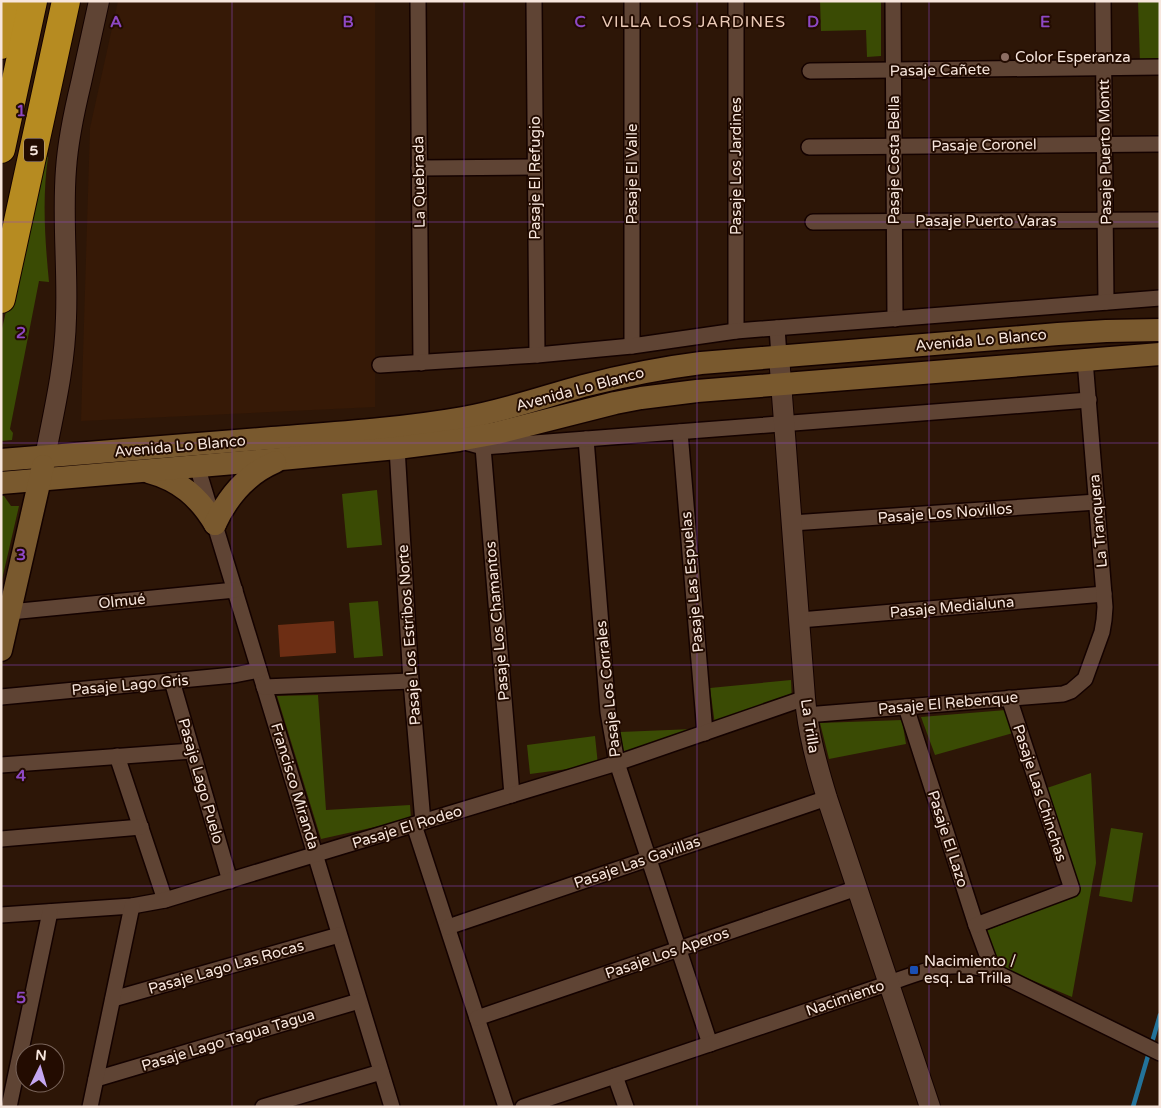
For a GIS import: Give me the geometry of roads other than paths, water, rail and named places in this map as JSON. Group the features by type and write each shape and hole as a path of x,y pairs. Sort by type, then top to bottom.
{"highway":[{"path":"1,45 12,1"},
{"name":"5","path":"1,150 33,1"},
{"name":"5","path":"1,299 66,1"}],"main road":[{"name":"Avenida Lo Blanco","path":"5,460 388,428 462,418 513,407 581,387 646,372 701,363 1058,334 1160,330"},
{"name":"Avenida Lo Blanco","path":"4,482 282,459 459,440 497,433 589,408 641,398 697,391 1160,354"},
{"path":"178,446 192,455 197,466"},
{"path":"1,650 45,457"},
{"path":"143,471 171,480 184,488 202,504 215,524 234,491 256,472 282,459"}],"street":[{"path":"45,457 58,393 64,350 67,290 64,196 68,153 75,107 99,1"},
{"name":"La Quebrada","path":"418,1 421,363"},
{"name":"Pasaje El Refugio","path":"534,1 537,355"},
{"name":"Pasaje El Valle","path":"632,1 632,346"},
{"name":"Pasaje Los Jardines","path":"736,1 736,331"},
{"name":"Pasaje Costa Bella","path":"893,1 895,319"},
{"name":"Pasaje Puerto Montt","path":"1103,1 1106,302"},
{"name":"Pasaje Cañete","path":"810,71 1160,67"},
{"name":"Pasaje Coronel","path":"809,147 1160,144"},
{"path":"419,168 535,167"},
{"name":"Pasaje Puerto Varas","path":"813,222 1160,220"},
{"name":"Avenida Lo Blanco","path":"380,366 632,346 736,331 1160,298"},
{"name":"La Trilla","path":"777,328 806,706 812,747 827,798 930,1107"},
{"name":"La Tranquera","path":"1085,360 1104,594 1102,632 1085,679"},
{"name":"Avenida Lo Blanco","path":"459,440 483,447 1088,400"},
{"name":"Pasaje Las Espuelas","path":"680,432 705,733"},
{"name":"Pasaje Los Corrales","path":"586,439 608,712 617,763 710,1044"},
{"name":"Pasaje Los Chamantos","path":"483,447 512,795"},
{"name":"Pasaje Los Estribos Norte","path":"397,448 419,824 448,927 506,1107"},
{"name":"Francisco Miranda","path":"197,466 392,1107"},
{"name":"Pasaje Los Novillos","path":"792,523 1097,502"},
{"name":"Olmué","path":"10,612 235,590"},
{"name":"Pasaje Medialuna","path":"800,620 1104,594"},
{"name":"Pasaje Lago Gris","path":"1,697 234,675 259,670"},
{"name":"Pasaje El Rebenque","path":"806,706 906,706 1063,694 1071,691 1085,679"},
{"name":"Pasaje Lago Puelo","path":"172,681 230,881"},
{"path":"264,687 411,681"},
{"name":"Pasaje Las Chinchas","path":"976,925 1072,888 1008,698"},
{"name":"Pasaje El Rodeo","path":"1,915 132,906 165,900 617,763 705,733 806,706"},
{"name":"Pasaje El Lazo","path":"906,706 976,925 993,971"},
{"path":"1,765 192,751"},
{"path":"117,756 165,900"},
{"name":"Pasaje Las Gavillas","path":"448,927 827,798"},
{"path":"1,839 141,827"},
{"name":"Pasaje Los Aperos","path":"477,1018 857,888"},
{"path":"90,1107 132,906"},
{"path":"9,1107 50,912"},
{"name":"Pasaje Lago Las Rocas","path":"113,999 339,935"},
{"name":"Nacimiento","path":"523,1107 930,969 952,965 973,966 993,971 1160,1053"},
{"name":"Pasaje Lago Tagua Tagua","path":"96,1079 359,1001"},
{"path":"263,1107 381,1072"},
{"path":"615,1076 626,1107"}],"waterway":[{"path":"1133,1107 1160,1015"}],"place":[{"name":"Color Esperanza","path":"1005,57"},
{"name":"Nacimiento / esq. La Trilla","path":"914,970"}],"district":[{"name":"VILLA LOS JARDINES","path":"694,21"}]}
